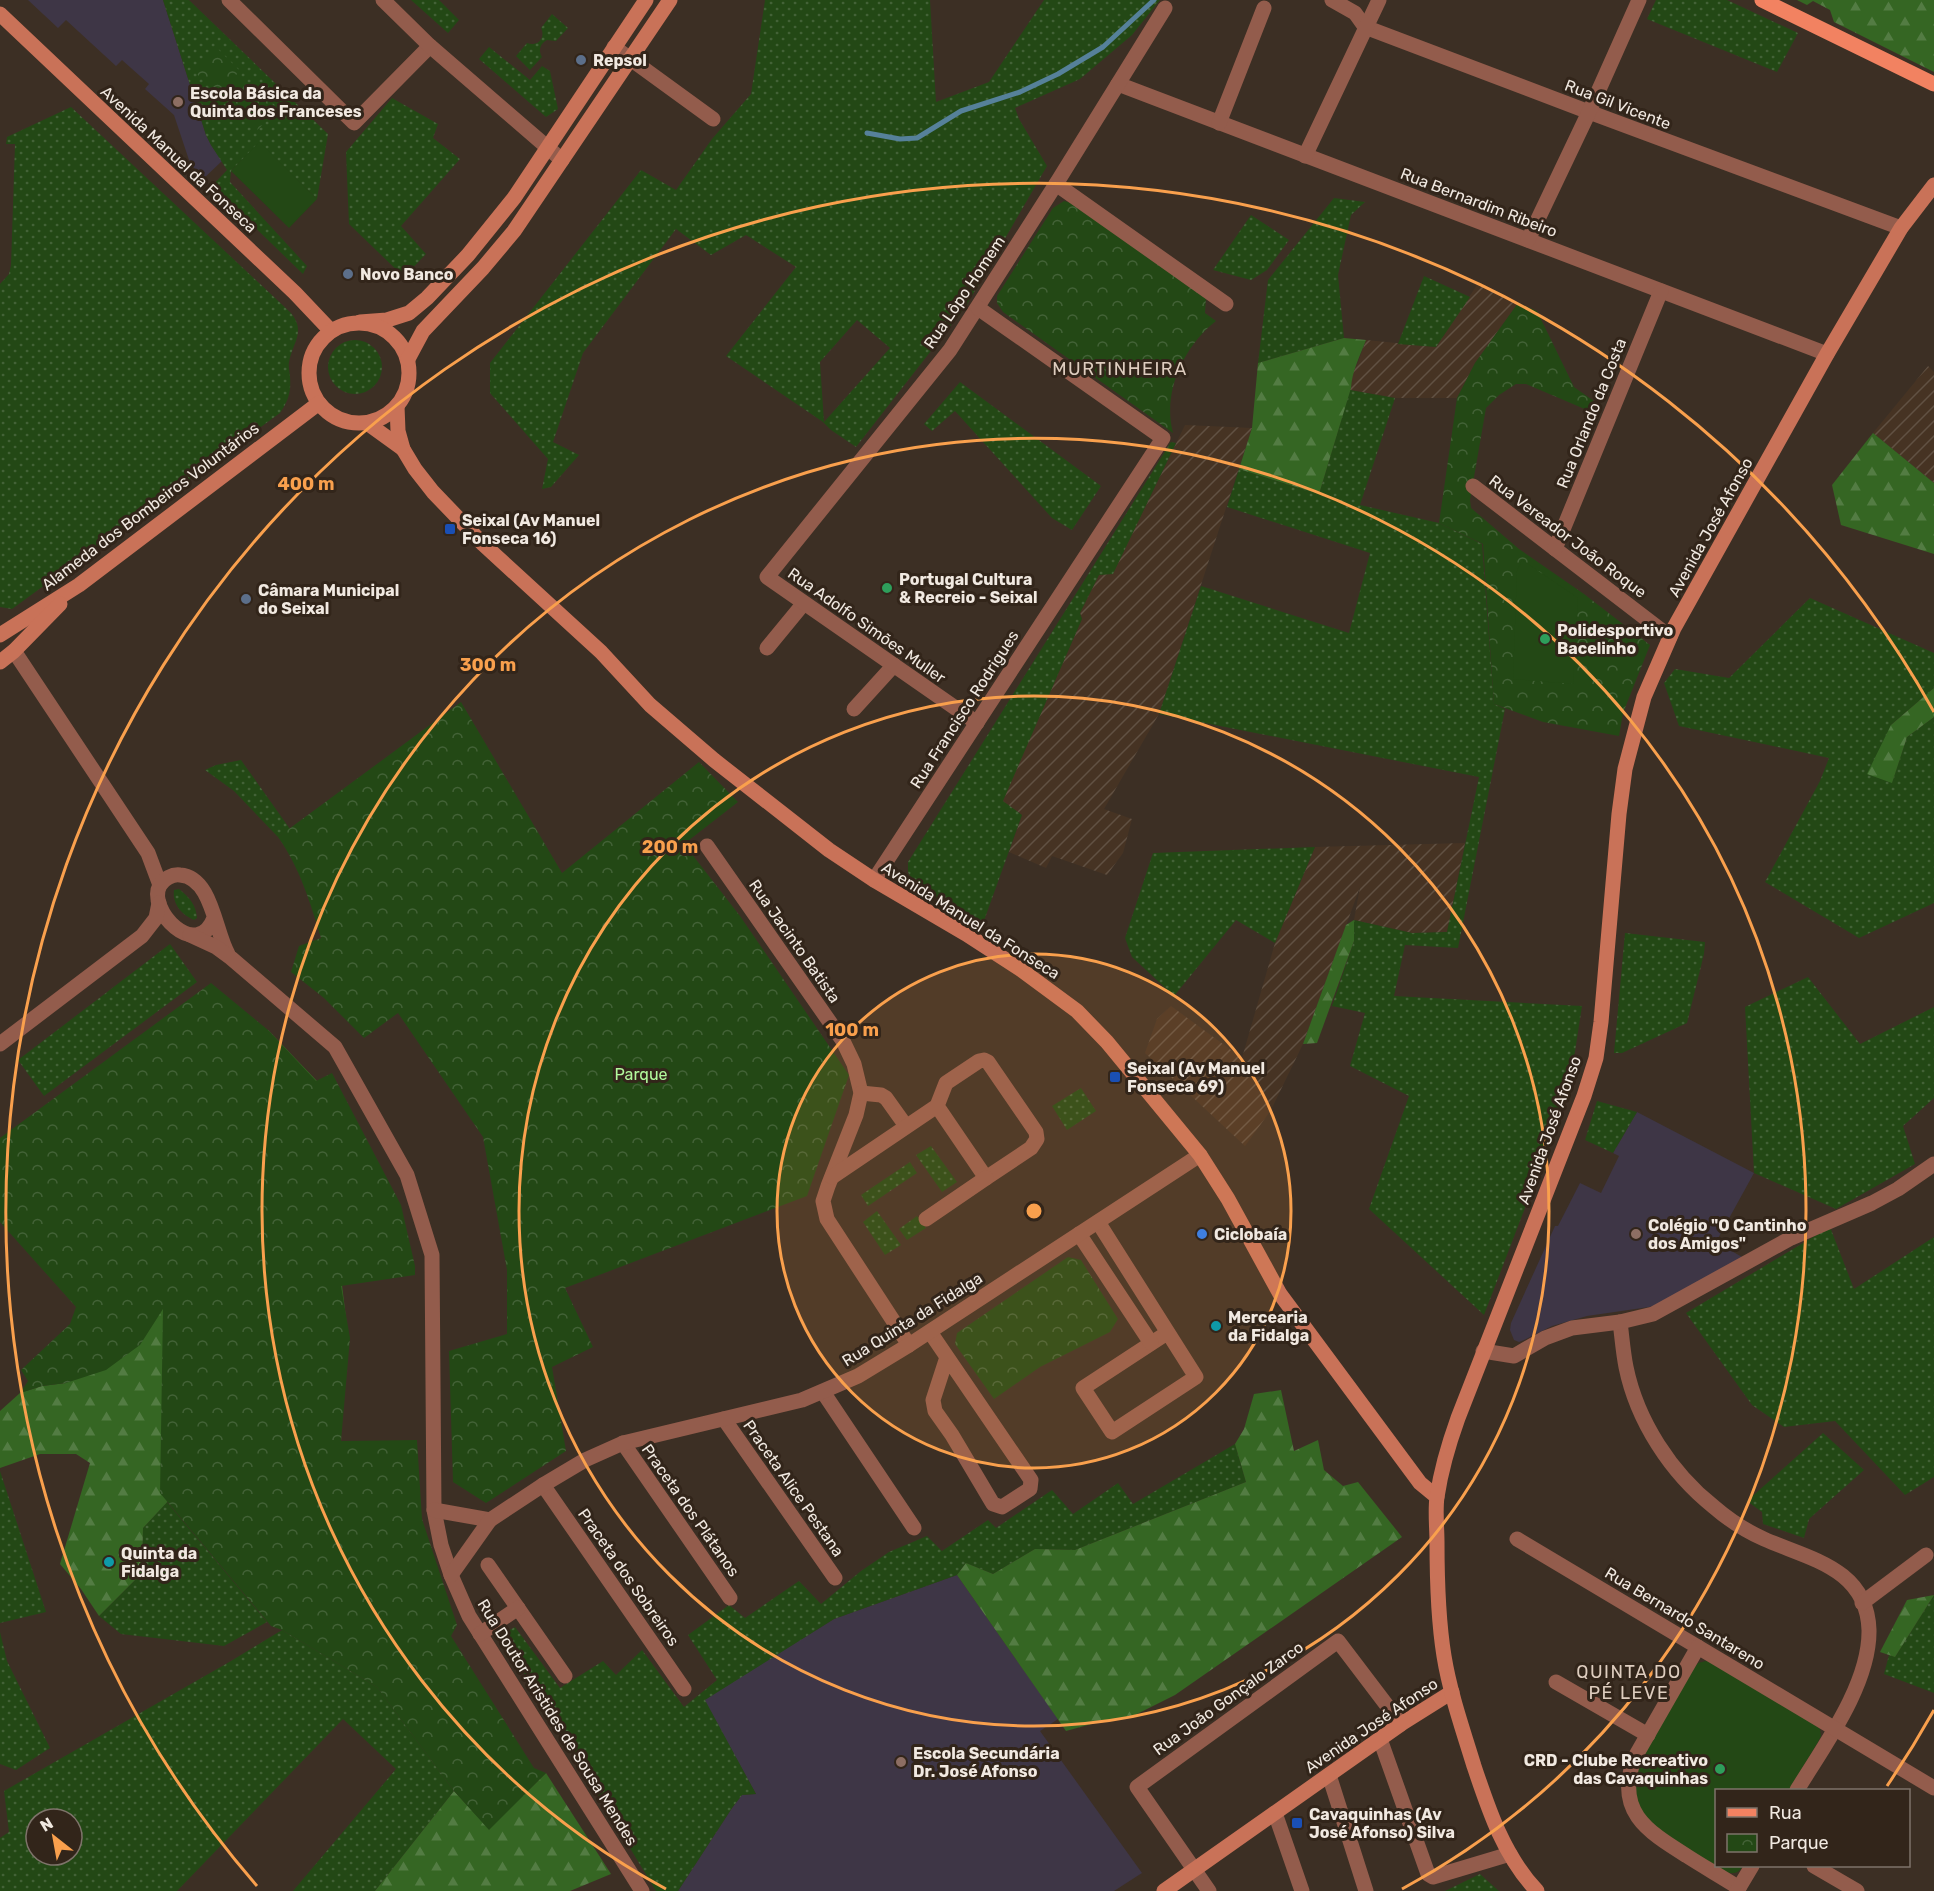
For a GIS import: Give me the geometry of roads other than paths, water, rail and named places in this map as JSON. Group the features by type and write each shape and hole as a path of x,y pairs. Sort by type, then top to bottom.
{"main road":[{"path":"360,322 385,329 399,342 408,359 410,372 408,384 397,406 378,420 367,423 345,421 335,417 319,403 314,395 309,378 310,360 318,344 331,331 340,326 360,322 387,320 409,313 427,298 468,255 495,223 646,0"},
{"path":"408,359 423,331 483,268 514,231 670,0"},
{"path":"1762,0 1934,84"},
{"name":"Avenida Manuel da Fonseca","path":"0,14 287,286 331,331"},
{"name":"Avenida José Afonso","path":"1164,1891 1401,1724 1452,1692 1444,1656 1440,1621 1437,1497 1449,1443 1584,1096 1596,1058 1619,814 1625,769 1644,697 1670,637 1827,354 1900,228 1934,185"},
{"name":"Alameda dos Bombeiros Voluntários","path":"0,635 79,585 319,403"},
{"name":"Avenida Manuel da Fonseca","path":"397,406 398,431 403,449 416,471 446,508 576,628 650,705 714,760 829,850 874,880 966,934 1044,986 1077,1011 1107,1042 1200,1155 1228,1199 1280,1294 1420,1483 1437,1497"},
{"name":"Avenida Manuel da Fonseca","path":"367,423 403,449"},
{"path":"0,662 7,648 79,585"},
{"path":"7,648 14,644 32,614"},
{"path":"1452,1692 1498,1833 1528,1882 1537,1891"}],"street":[{"path":"229,0 354,123 430,46"},
{"path":"383,0 430,46 562,160"},
{"name":"Rua Gil Vicente","path":"1332,0 1355,13 1365,27 1900,228"},
{"path":"1305,156 1379,0"},
{"path":"1528,240 1639,0"},
{"name":"Rua Lôpo Homem","path":"767,577 950,350 1165,8"},
{"path":"1219,123 1264,8"},
{"path":"614,48 713,119"},
{"name":"Rua Bernardim Ribeiro","path":"1118,84 1827,354"},
{"path":"1056,184 1226,304"},
{"name":"Rua Orlando da Costa","path":"1555,549 1661,291"},
{"name":"Rua Francisco Rodrigues","path":"874,880 1163,438 978,308"},
{"name":"Rua Vereador João Roque","path":"1473,486 1670,637"},
{"name":"Rua Adolfo Simões Muller","path":"767,577 977,723"},
{"path":"768,648 804,603"},
{"path":"7,648 148,853 160,885"},
{"path":"854,709 894,665"},
{"name":"Rua Jacinto Batista","path":"707,846 843,1041 854,1065 861,1092 853,1124 823,1201 827,1219 909,1346"},
{"path":"148,853 173,875"},
{"path":"0,1044 142,936 156,918 159,903 158,892 160,885 166,879 173,875 189,877 209,900 214,918 211,925 198,935 182,933 167,919 159,903"},
{"name":"Rua Doutor Aristides de Sousa Mendes","path":"214,918 222,944 231,958"},
{"path":"142,936 174,926"},
{"name":"Rua Doutor Aristides de Sousa Mendes","path":"190,935 216,947 231,958 335,1047 407,1175 432,1255 434,1510 441,1545 469,1616 642,1891"},
{"path":"832,1177 937,1106 946,1083 984,1060 988,1062 1036,1132 1037,1139 1030,1148 926,1219"},
{"path":"861,1092 886,1098 906,1126"},
{"path":"937,1106 986,1178"},
{"name":"Rua Quinta da Fidalga","path":"451,1575 490,1520 585,1460 623,1443 802,1400 858,1376 909,1346 1200,1155"},
{"path":"1483,1352 1514,1356 1545,1338 1572,1328 1620,1322 1653,1314 1791,1238 1872,1203 1934,1164"},
{"path":"1098,1222 1196,1377 1112,1432 1083,1388 1167,1333"},
{"path":"1079,1234 1151,1343"},
{"path":"1620,1322 1625,1365 1635,1397 1657,1442 1679,1473 1713,1507 1736,1524 1762,1538 1829,1565 1854,1587 1862,1603 1869,1631 1858,1686 1798,1789"},
{"path":"930,1332 1031,1480 1030,1489 1002,1507 993,1504 952,1435 934,1411 933,1400 947,1357"},
{"path":"823,1392 914,1528"},
{"name":"Praceta Alice Pestana","path":"724,1419 835,1578"},
{"name":"Praceta dos Plátanos","path":"623,1443 730,1598"},
{"name":"Praceta dos Sobreiros","path":"543,1485 684,1689"},
{"path":"434,1510 490,1520"},
{"name":"Rua Bernardo Santareno","path":"1518,1539 1934,1788"},
{"path":"1862,1603 1926,1554"},
{"path":"488,1565 565,1676"},
{"path":"480,1634 518,1608"},
{"name":"Rua João Gonçalo Zarco","path":"1195,1870 1137,1787 1338,1641 1401,1724"},
{"path":"1698,1647 1635,1757 1630,1771 1631,1802 1638,1818 1654,1835 1738,1890 1751,1867"},
{"path":"1556,1682 1648,1735"},
{"path":"1380,1739 1428,1874 1433,1877 1510,1854"},
{"path":"1329,1775 1366,1891"},
{"path":"1275,1813 1302,1891"},
{"path":"1816,1867 1857,1891"},
{"path":"1195,1870 1209,1891"}],"waterway":[{"path":"867,133 900,139 917,138 961,111 1020,92 1058,74 1103,47 1154,0"}],"place":[{"name":"Repsol","path":"581,60"},
{"name":"Escola Básica da Quinta dos Franceses","path":"178,102"},
{"name":"Novo Banco","path":"348,274"},
{"name":"Seixal (Av Manuel Fonseca 16)","path":"450,529"},
{"name":"Portugal Cultura & Recreio - Seixal","path":"887,588"},
{"name":"Câmara Municipal do Seixal","path":"246,599"},
{"name":"Polidesportivo Bacelinho","path":"1545,639"},
{"name":"Seixal (Av Manuel Fonseca 69)","path":"1115,1077"},
{"name":"Ciclobaía","path":"1202,1234"},
{"name":"Colégio \"O Cantinho dos Amigos\"","path":"1636,1234"},
{"name":"Mercearia da Fidalga","path":"1216,1326"},
{"name":"Quinta da Fidalga","path":"109,1562"},
{"name":"Escola Secundária Dr. José Afonso","path":"901,1762"},
{"name":"CRD - Clube Recreativo das Cavaquinhas","path":"1720,1769"},
{"name":"Cavaquinhas (Av José Afonso) Silva","path":"1297,1823"}],"district":[{"name":"MURTINHEIRA","path":"1120,369"},
{"name":"QUINTA DO PÉ LEVE","path":"1629,1682"}],"park label":[{"name":"Parque","path":"641,1074"}]}
